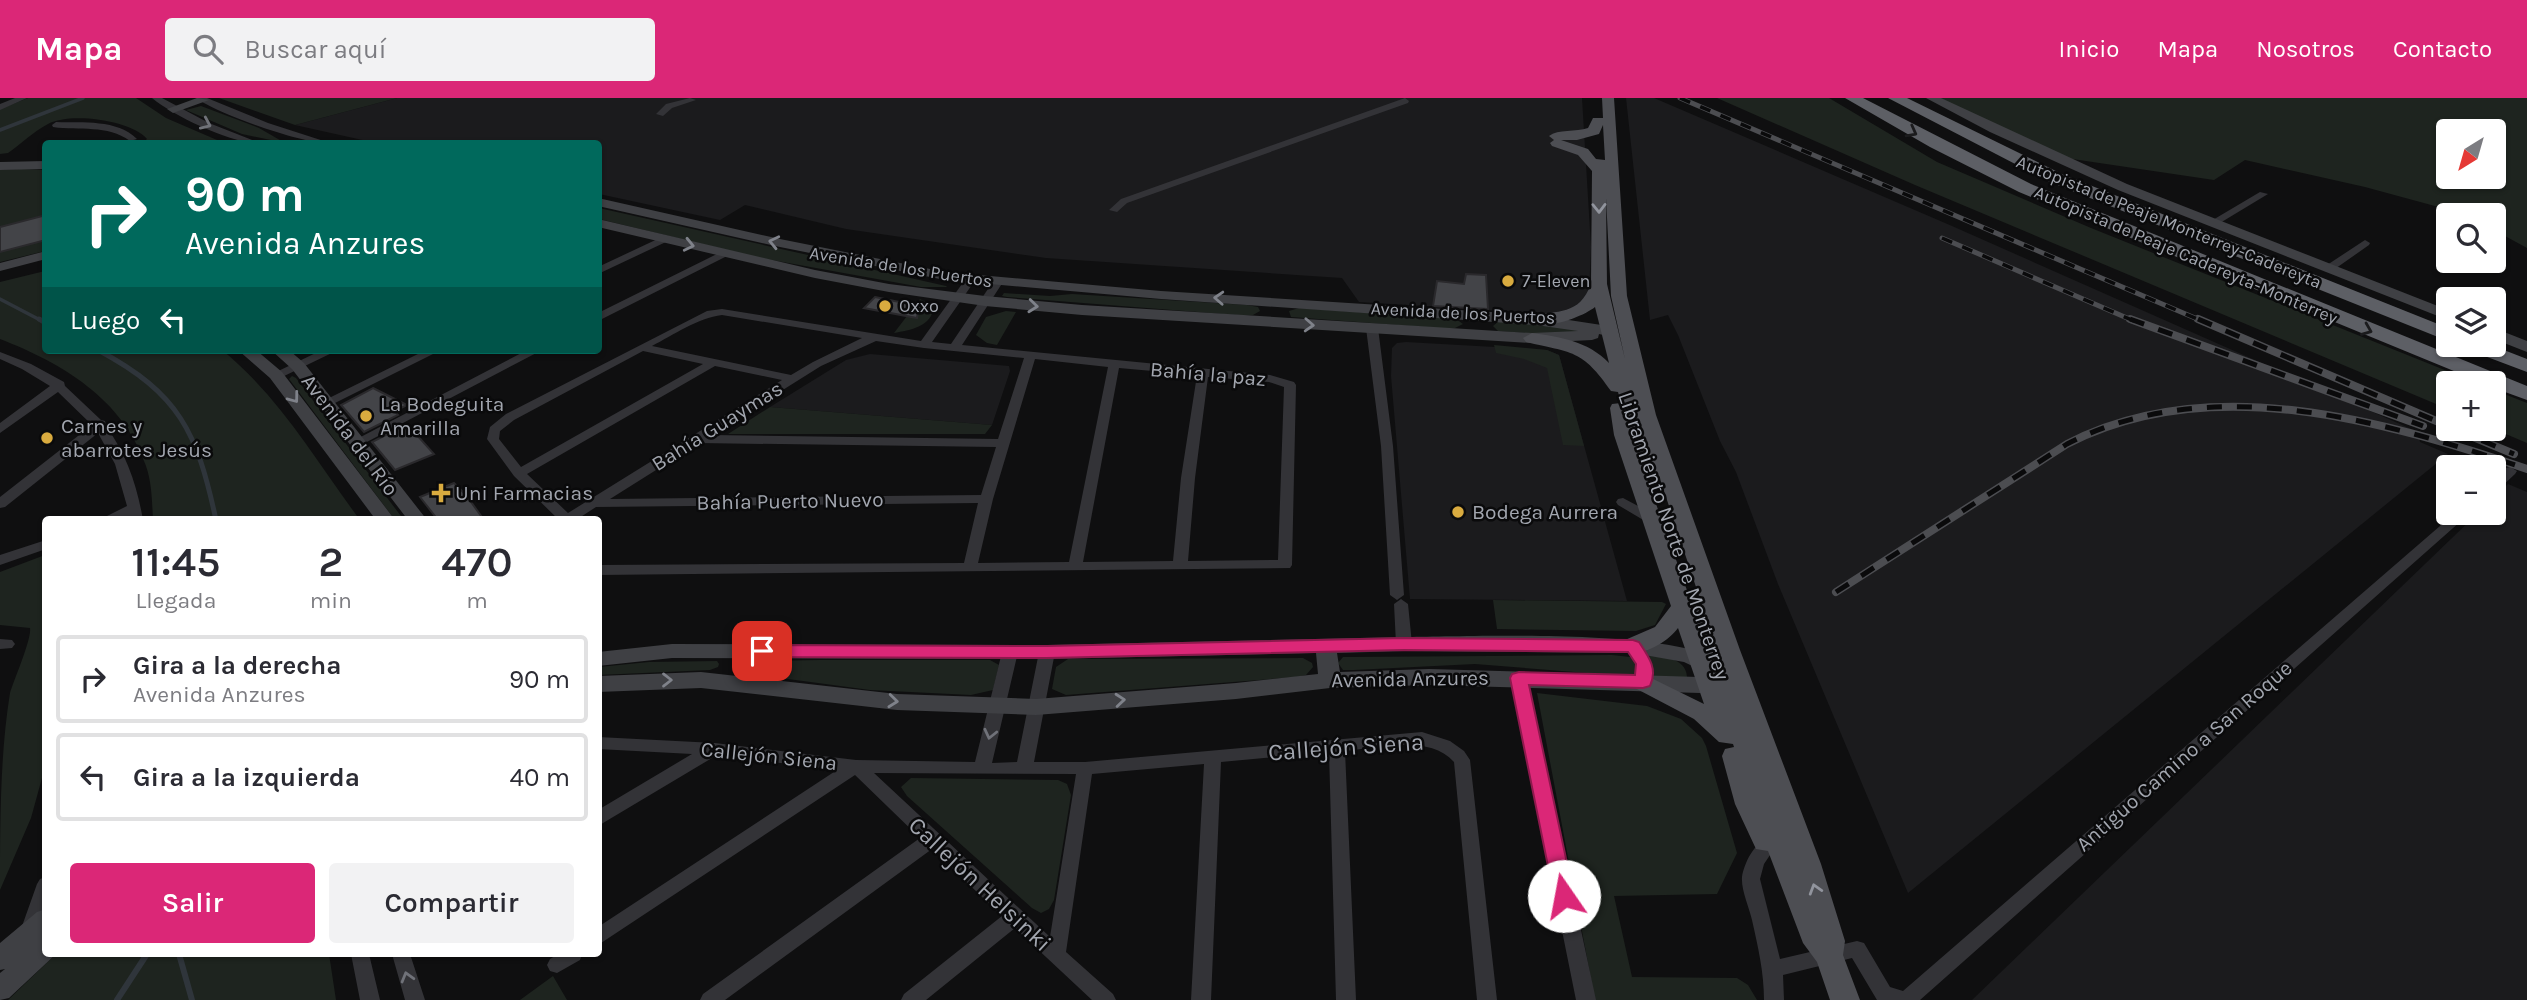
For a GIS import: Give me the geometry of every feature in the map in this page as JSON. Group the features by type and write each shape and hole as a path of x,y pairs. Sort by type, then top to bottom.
{"highway":[{"name":"Autopista de Peaje Cadereyta-Monterrey","path":"1852,98 1926,139 2025,188 2527,394"},
{"name":"Autopista de Peaje Monterrey-Cadereyta","path":"1895,98 2056,178 2436,330"},
{"path":"2504,357 2527,366"}],"main road":[{"path":"1600,98 1599,284 1608,331 1618,340 1638,417 1630,458"},
{"name":"Libramiento Norte de Monterrey","path":"1608,98 1610,164 1619,254 1619,296 1638,417 1709,671 1785,862 1845,1000"},
{"path":"1598,121 1594,131 1556,140 1583,152 1598,169"},
{"path":"1608,331 1614,319 1611,271 1619,254"},
{"path":"1536,320 1563,317 1581,311 1594,298 1599,284"},
{"path":"1532,338 1581,348 1602,364 1638,417"},
{"path":"1602,364 1622,417 1623,435 1630,458 1681,608 1709,671 1748,804 1798,917 1823,949"},
{"name":"Libramiento Norte de Monterrey","path":"1638,417 1698,562 1788,807 1831,941 1823,949"},
{"path":"1698,562 1708,607 1722,648 1723,660 1709,671"},
{"path":"1633,646 1663,632 1681,608"},
{"path":"1709,671 1730,676 1774,792 1788,807"},
{"path":"1643,682 1702,713 1728,736"}],"street":[{"path":"0,107 23,98"},
{"path":"156,98 206,125 247,140"},
{"path":"1932,98 2057,160 2211,224 2436,310"},
{"path":"173,109 202,99 265,125 316,140"},
{"path":"660,114 669,106 692,100"},
{"path":"1114,210 1124,201 1405,101"},
{"path":"57,125 114,130 128,134 132,140"},
{"path":"0,158 42,157"},
{"path":"0,166 42,165"},
{"path":"2211,224 2263,194"},
{"name":"Avenida de los Puertos","path":"602,203 907,270 971,279 1536,320 1608,331"},
{"name":"Avenida de los Puertos","path":"602,226 847,280 985,301 1278,323 1532,338 1577,337 1608,331"},
{"path":"602,269 664,239"},
{"path":"2328,269 2365,243"},
{"path":"602,316 725,253"},
{"path":"0,267 42,256"},
{"path":"0,275 42,265"},
{"path":"924,345 971,279"},
{"path":"954,348 998,282"},
{"path":"1278,323 1281,302"},
{"name":"Bahía la paz","path":"562,516 519,472 493,439 494,430 510,417 699,318 722,312 924,345 1270,379 1288,382 1290,385 1285,565 602,570"},
{"path":"1372,328 1387,446 1404,644"},
{"name":"Bahía Guaymas","path":"573,516 793,379 842,351 872,338"},
{"path":"2506,338 2527,347"},
{"path":"643,348 793,379"},
{"name":"Avenida del Río","path":"251,354 276,375 383,516"},
{"name":"Avenida del Río","path":"284,354 298,366 359,441 415,516"},
{"path":"276,375 324,354"},
{"path":"327,402 427,354"},
{"path":"359,441 529,354"},
{"path":"970,567 986,499 1030,357"},
{"path":"3,359 60,385 101,424 122,466 135,514"},
{"path":"519,472 713,363"},
{"path":"1075,567 1114,365"},
{"path":"1180,566 1188,478 1203,373"},
{"path":"0,429 60,385"},
{"path":"0,504 101,424"},
{"path":"696,439 1003,443"},
{"path":"2506,474 2510,471"},
{"name":"Bahía Puerto Nuevo","path":"594,503 986,499"},
{"name":"Antiguo Camino a San Roque","path":"1823,949 1857,949 1884,994 1906,1000 2448,525"},
{"path":"0,560 42,545"},
{"name":"Avenida Anzures","path":"602,659 672,651 1047,652 1404,644 1633,646 1673,651 1709,671 1684,686 1519,678 1330,680 1237,691 1037,707 897,702 725,682 651,680 602,684"},
{"path":"1325,645 1330,680"},
{"path":"1633,646 1645,664 1643,682"},
{"path":"725,682 737,651"},
{"path":"982,769 1010,652"},
{"path":"1024,769 1047,652"},
{"path":"1519,678 1586,1000"},
{"name":"Callejón Siena","path":"602,743 715,749 856,766 1024,769 1085,768 1422,738 1439,741 1453,749 1462,760 1487,1000"},
{"path":"1337,745 1346,1000"},
{"path":"602,817 715,749"},
{"path":"1201,1000 1213,758"},
{"path":"602,934 856,766"},
{"name":"Callejón Helsinki","path":"856,766 1105,1000"},
{"path":"1056,956 1085,768"},
{"path":"710,1000 932,839"},
{"path":"1768,846 1756,862 1751,879 1773,969 1774,1000"},
{"path":"911,1000 1015,917"},
{"path":"0,990 12,962 40,933"},
{"path":"1773,969 1823,949"},
{"path":"361,957 370,1000"},
{"path":"402,957 415,1000"}],"shaded area":[{"path":"28,98 136,98 166,118 217,140 146,140 139,132 128,127 85,118 58,120 48,124 8,153 0,154 0,109"},
{"path":"219,98 397,98 295,125"},
{"path":"397,98 1582,98 1591,247 1589,294 1580,307 1555,314 1359,302 1342,278 1046,258 846,229 745,205 720,220 602,195 602,140 362,140 295,125"},
{"path":"1626,98 1654,98 1952,226 2282,372 2278,377 2359,406 2418,432 2420,442 2448,454 2436,455 2436,464 1908,893 1778,584 1736,472 1720,441 1678,335 1668,315 1650,320"},
{"path":"1717,98 1829,98 1937,162 2091,228 2447,371 2436,371 2436,404 1915,185"},
{"path":"1940,98 2527,98 2527,248 2506,237 2506,203 2436,203 2436,206 2245,160 2214,180 2059,157"},
{"path":"201,106 259,128 280,140 242,134 186,110"},
{"path":"0,170 42,170 42,216 0,227"},
{"path":"602,209 947,287 921,287 760,258 602,220"},
{"path":"42,241 42,252 0,262 0,252"},
{"path":"42,272 42,354 227,354 280,409 357,516 153,516 151,486 146,466 136,442 122,421 88,386 46,360 0,339 0,282"},
{"path":"1004,293 1050,296 1072,294 1247,305 1258,307 1260,311 1253,315 1236,315 1007,297 1002,296"},
{"path":"920,299 934,306 929,319 919,326 894,333"},
{"path":"1299,308 1456,319 1463,324 1455,328 1438,328 1291,317 1289,311"},
{"path":"1006,311 1016,312 997,345 987,343 976,335 986,317"},
{"path":"1499,321 1572,326 1579,331 1570,336 1498,331 1493,326"},
{"path":"1397,343 1547,350 1559,355 1627,601 1410,599 1391,376 1392,348"},
{"path":"1494,345 1547,350 1559,355 1584,446 1563,445 1547,368 1524,359 1496,353"},
{"path":"870,354 1009,366 1010,371 992,425 770,407 846,360"},
{"path":"292,376 296,378 401,516 392,516 289,379"},
{"path":"2506,395 2527,403 2527,443 2506,434"},
{"path":"770,407 992,425 985,434 728,434"},
{"path":"2508,484 2527,492 2527,1000 1972,1000 2466,525 2506,525"},
{"path":"42,556 42,778 31,818 0,890 4,740 10,693 26,650 30,628 0,625 0,572"},
{"path":"1493,600 1666,604 1655,625 1636,631 1497,629"},
{"path":"1645,655 1677,662 1686,670 1687,677 1649,678 1653,666"},
{"path":"1343,657 1630,657 1638,664 1638,670 1632,676 1625,676 1475,664 1343,670 1338,663"},
{"path":"1303,658 1312,663 1313,667 1306,675 1296,677 1066,695 1052,689 1056,667 1068,659"},
{"path":"990,660 999,665 993,690 971,695 870,690 750,674 743,668 748,662 755,661"},
{"path":"717,661 719,664 710,670 602,675 602,667 649,662"},
{"path":"1537,693 1647,706 1681,719 1702,738 1737,853 1717,894 1614,896 1632,977 1737,978 1748,985 1757,1000 1595,1000"},
{"path":"911,778 1058,780 1067,784 1071,795 1054,900 1049,909 1041,913 1032,908 907,796 901,787"},
{"path":"53,957 329,957 336,1000 8,1000"},
{"path":"553,976 567,1000 520,1000"}],"building":[{"path":"42,216 42,241 0,252 0,227"},
{"path":"1466,274 1486,275 1488,309 1433,306 1437,281 1464,284"},
{"name":"Oxxo","path":"875,297 919,306 917,318 864,308"},
{"name":"La Bodeguita Amarilla","path":"373,388 407,405 395,411 398,415 364,432 341,405"},
{"path":"407,424 434,454 395,470 372,442"},
{"path":"454,483 481,516 435,516 420,497"}],"waterway":[{"path":"0,130 83,98"},
{"path":"0,299 42,321"},
{"path":"105,354 148,383 181,418 201,462 215,516"},
{"path":"117,1000 145,957"},
{"path":"180,957 192,1000"}],"railway":[{"path":"1680,98 2202,321"},
{"path":"1942,238 2134,321"},
{"path":"2130,319 2423,426"},
{"path":"2198,319 2436,421"},
{"path":"1836,592 2067,444 2122,422 2179,410 2238,407 2297,411 2357,420 2415,434 2527,469"},
{"path":"2483,441 2514,454"}],"place":[{"name":"7-Eleven","path":"1508,281"},
{"name":"Oxxo","path":"885,306"},
{"name":"La Bodeguita Amarilla","path":"366,416"},
{"name":"Carnes y abarrotes Jesús","path":"47,438"},
{"name":"Uni Farmacias","path":"441,493"},
{"name":"Bodega Aurrera","path":"1458,512"}],"route":[{"path":"762,651 1047,652 1404,644 1633,646 1645,664 1643,682 1519,678 1564,896"}]}
